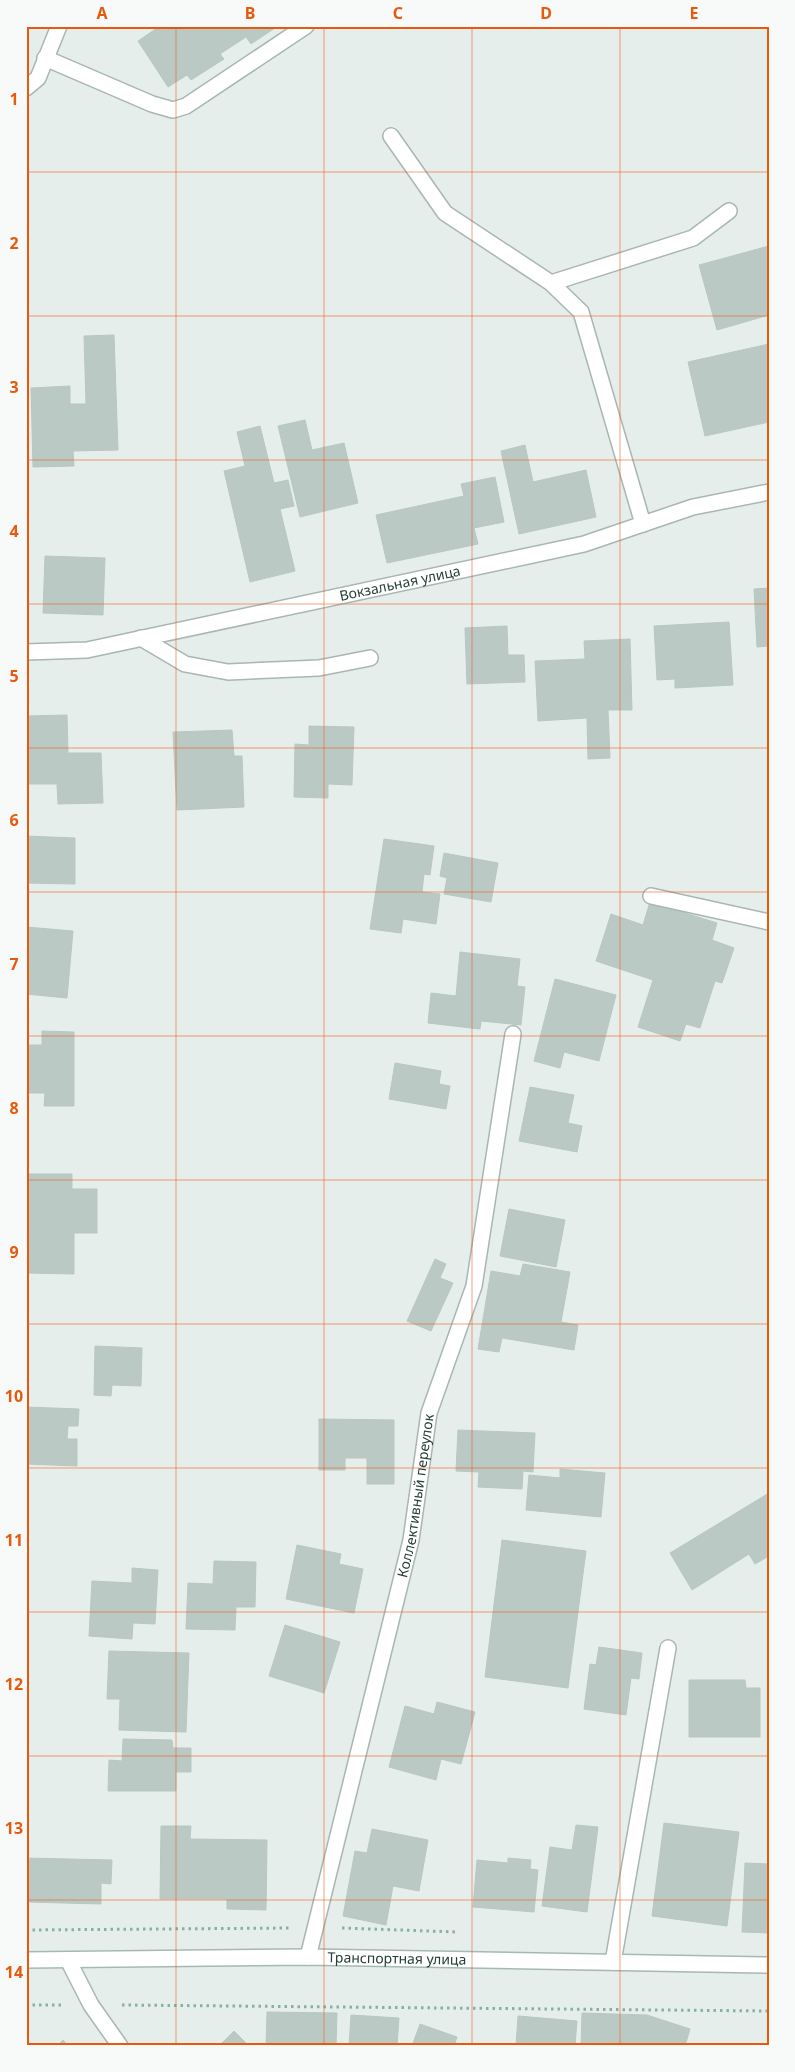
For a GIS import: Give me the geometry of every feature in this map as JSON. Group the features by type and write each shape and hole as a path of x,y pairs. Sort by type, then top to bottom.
{"street":[{"path":"26,88 38,78 59,26"},
{"path":"45,58 152,104 173,110 186,106 306,26"},
{"path":"391,136 445,212 551,283 581,312 643,524"},
{"path":"551,283 694,238 729,210"},
{"name":"Вокзальная улица","path":"26,652 87,650 584,544 693,507 769,492"},
{"path":"141,638 185,664 228,672 319,668 370,658"},
{"path":"651,896 769,922"},
{"name":"Коллективный переулок","path":"308,1957 411,1540 429,1413 474,1286 513,1034"},
{"path":"613,1962 668,1648"},
{"name":"Транспортная улица","path":"26,1960 308,1957 769,1966"},
{"path":"68,1960 91,2005 120,2046"}],"path":[{"path":"26,2005 769,2011"}],"building":[{"path":"160,26 278,26 251,44 246,37 220,54 224,59 191,80 187,75 168,87 138,41"},
{"path":"769,246 769,315 717,330 699,265"},
{"path":"114,335 118,450 73,451 74,466 33,467 31,388 70,386 70,404 86,404 84,336"},
{"path":"769,344 769,422 705,436 688,362"},
{"path":"305,420 312,450 344,443 358,503 300,517 278,426"},
{"path":"260,426 274,483 288,480 294,506 280,509 295,571 250,582 224,471 245,466 237,432"},
{"path":"525,445 533,482 586,470 596,517 519,534 501,451"},
{"path":"495,477 504,522 474,528 478,544 387,563 376,515 464,496 461,484"},
{"path":"45,556 105,558 103,615 43,613"},
{"path":"769,588 769,646 757,647 754,589"},
{"path":"729,622 733,685 675,688 675,679 657,680 654,626"},
{"path":"507,626 508,655 524,655 525,682 467,684 465,628"},
{"path":"630,639 632,710 608,710 610,758 588,759 587,718 538,721 535,661 585,659 584,641"},
{"path":"67,715 68,753 101,753 103,803 58,804 57,784 26,784 26,716"},
{"path":"309,726 354,727 352,785 328,784 328,798 294,797 295,744 309,745"},
{"path":"232,730 234,756 242,756 244,807 177,810 173,732"},
{"path":"26,836 75,838 75,884 26,883"},
{"path":"384,839 434,846 430,875 424,874 422,892 440,894 436,924 403,919 401,933 370,929"},
{"path":"444,853 498,863 491,902 444,894 447,878 440,876"},
{"path":"650,902 717,923 712,940 734,948 722,983 715,981 700,1028 686,1024 680,1041 638,1027 653,980 596,961 611,914 643,925"},
{"path":"26,927 73,931 67,998 26,994"},
{"path":"460,952 520,959 517,986 525,987 521,1025 481,1021 480,1029 428,1023 431,993 456,996"},
{"path":"555,979 616,995 599,1061 564,1052 560,1068 534,1061"},
{"path":"42,1031 74,1032 74,1106 44,1106 45,1093 26,1093 26,1045 42,1045"},
{"path":"395,1063 441,1071 439,1084 450,1086 446,1109 389,1099"},
{"path":"530,1087 574,1095 568,1123 582,1126 577,1152 519,1141"},
{"path":"26,1174 72,1174 72,1189 97,1189 97,1233 74,1233 74,1274 26,1273"},
{"path":"509,1209 565,1220 556,1267 500,1256"},
{"path":"435,1259 446,1264 440,1278 453,1283 431,1331 407,1321"},
{"path":"523,1264 570,1272 561,1322 578,1325 574,1350 502,1338 499,1352 478,1349 491,1271 520,1276"},
{"path":"95,1346 142,1348 141,1386 112,1385 111,1396 94,1395"},
{"path":"26,1407 79,1409 78,1426 68,1426 67,1439 77,1439 77,1466 26,1464"},
{"path":"319,1419 394,1420 394,1484 367,1484 367,1458 345,1458 345,1470 319,1470"},
{"path":"458,1430 535,1433 533,1472 523,1471 522,1489 478,1487 479,1472 456,1471"},
{"path":"560,1469 605,1473 601,1517 526,1510 529,1475 560,1478"},
{"path":"769,1493 769,1556 755,1564 749,1554 692,1590 670,1553"},
{"path":"502,1540 586,1551 568,1688 485,1677"},
{"path":"297,1545 341,1554 339,1564 363,1569 354,1613 286,1599"},
{"path":"214,1561 256,1562 255,1607 236,1607 235,1630 186,1629 188,1583 213,1584"},
{"path":"132,1568 158,1570 155,1624 133,1623 132,1639 89,1636 92,1581 132,1583"},
{"path":"285,1625 340,1642 324,1693 269,1676"},
{"path":"599,1647 642,1653 639,1679 631,1678 626,1715 584,1709 590,1664 596,1665"},
{"path":"109,1651 189,1653 186,1732 119,1730 120,1699 107,1699"},
{"path":"689,1680 745,1680 746,1688 760,1688 760,1737 689,1737"},
{"path":"437,1702 475,1712 461,1764 441,1759 436,1780 389,1767 405,1706 434,1714"},
{"path":"123,1739 172,1740 173,1748 191,1748 191,1772 176,1772 176,1791 108,1791 109,1760 122,1761"},
{"path":"664,1823 739,1832 727,1926 652,1916"},
{"path":"576,1825 598,1827 587,1912 542,1906 550,1847 572,1850"},
{"path":"161,1826 191,1826 190,1839 267,1840 266,1910 227,1909 227,1899 160,1899"},
{"path":"372,1829 428,1840 419,1891 393,1886 386,1925 343,1916 355,1851 367,1853"},
{"path":"26,1858 112,1860 111,1884 101,1883 101,1904 26,1902"},
{"path":"508,1858 531,1860 530,1869 538,1870 534,1912 473,1907 477,1860 508,1863"},
{"path":"745,1863 769,1864 769,1933 742,1932"},
{"path":"267,2012 337,2013 336,2046 266,2046"},
{"path":"582,2013 647,2015 690,2029 685,2046 581,2046"},
{"path":"351,2015 399,2018 397,2046 349,2046"},
{"path":"518,2016 577,2021 575,2046 516,2046"},
{"path":"420,2024 457,2037 454,2046 412,2046"},
{"path":"234,2031 249,2046 219,2046"},
{"path":"63,2040 68,2046 57,2046"}]}
